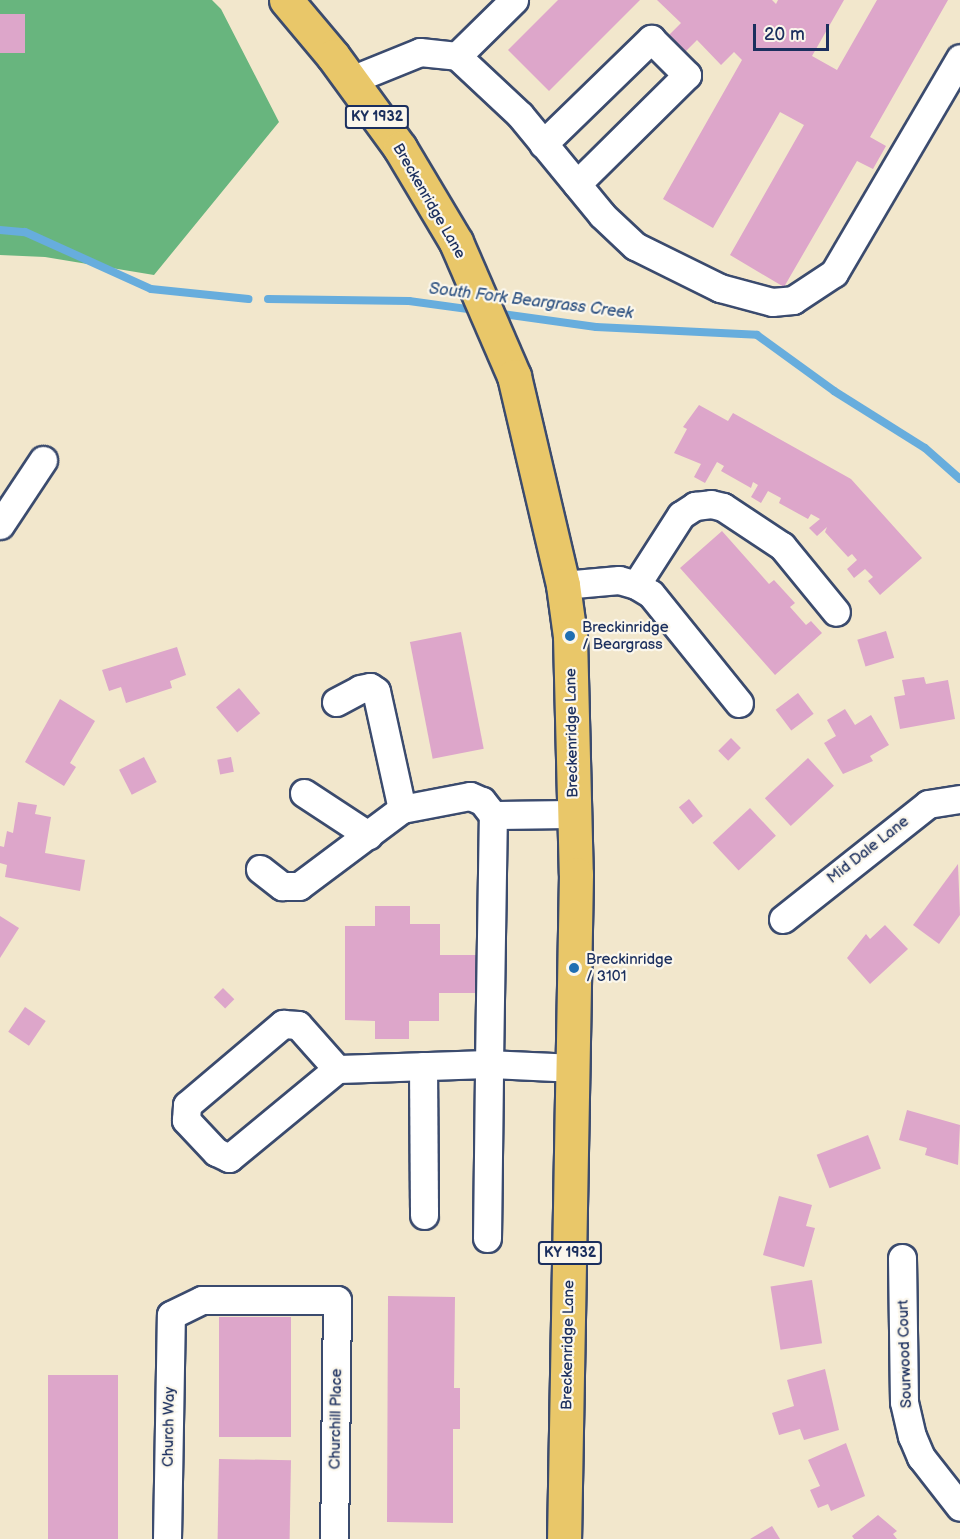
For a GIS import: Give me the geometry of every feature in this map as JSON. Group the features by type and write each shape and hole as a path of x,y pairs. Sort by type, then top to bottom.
{"main road":[{"name":"Breckenridge Lane","path":"286,0 351,80 400,148 456,242 514,376 563,585 570,636 574,814 573,1068 564,1539"}],"street":[{"path":"457,56 514,0"},
{"path":"543,144 651,39 687,75 577,184"},
{"path":"351,80 420,52 457,56 520,115 577,184 635,246 679,271 720,288 772,302 794,300 834,273 960,58"},
{"path":"0,525 43,460"},
{"path":"636,585 681,515 695,506 711,504 723,507 782,546 836,612"},
{"path":"563,585 619,580 636,585 651,594 739,703"},
{"path":"336,702 360,689 370,687 376,691 402,809"},
{"path":"304,793 368,835"},
{"path":"260,869 282,886 299,886 402,809 470,796 482,801 492,815 487,1238"},
{"name":"Mid Dale Lane","path":"783,919 913,814 942,799 960,799"},
{"path":"492,815 574,814"},
{"path":"337,1069 298,1025 283,1024 187,1106 186,1120 216,1152 229,1158 337,1069 489,1065 573,1068"},
{"path":"423,1066 424,1215"},
{"name":"Sourwood Court","path":"902,1258 904,1402 912,1436 921,1457 960,1507"},
{"name":"Churchill Place","path":"171,1315 202,1300 337,1300 334,1539"},
{"name":"Church Way","path":"167,1539 171,1315"}],"green space":[{"path":"0,0 212,0 221,9 279,122 154,275 45,257 0,255"}],"building":[{"path":"558,0 640,0 549,91 508,50"},
{"path":"657,0 772,0 776,4 778,0 844,0 812,56 837,70 877,0 948,0 870,137 886,146 873,169 857,161 784,287 730,255 804,125 780,112 713,228 663,199 742,60 734,52 721,65 697,40 683,54 666,38 681,23"},
{"path":"0,14 25,14 25,53 0,53"},
{"path":"699,405 728,421 733,413 851,479 922,558 880,595 868,581 873,577 865,569 854,578 847,569 857,560 852,554 848,557 825,532 827,527 817,536 809,528 820,519 811,514 808,519 779,503 781,498 768,491 761,503 751,497 758,485 753,482 751,488 721,471 724,466 717,462 705,483 694,477 701,464 674,453 687,429 683,427"},
{"path":"722,531 769,584 774,580 795,603 790,607 806,625 811,621 822,633 775,675 680,568"},
{"path":"886,631 894,658 865,667 857,640"},
{"path":"461,632 484,749 433,759 410,642"},
{"path":"177,647 186,675 170,681 172,688 126,703 121,687 109,691 102,670"},
{"path":"924,677 926,684 948,680 955,719 900,729 894,697 905,695 902,680"},
{"path":"239,688 260,713 237,733 216,707"},
{"path":"798,693 814,714 791,731 776,710"},
{"path":"60,699 95,721 70,763 76,767 64,786 25,762"},
{"path":"845,709 855,725 871,715 889,745 870,756 873,761 843,774 824,743 836,736 827,720"},
{"path":"731,738 741,748 728,761 718,751"},
{"path":"144,757 157,782 132,795 119,770"},
{"path":"231,757 234,772 220,774 217,760"},
{"path":"808,758 834,786 791,826 765,798"},
{"path":"689,799 703,816 693,824 679,807"},
{"path":"18,802 37,805 35,814 51,817 45,853 85,860 80,891 5,877 7,865 0,863 0,846 4,847 7,831 13,833"},
{"path":"750,808 776,836 739,871 713,843"},
{"path":"958,864 960,915 939,944 913,925"},
{"path":"375,906 410,906 410,924 440,924 440,955 477,955 477,993 439,993 439,1021 409,1021 409,1039 375,1039 375,1021 345,1020 345,926 375,926"},
{"path":"0,916 19,928 0,958"},
{"path":"885,925 908,949 870,984 847,958 866,934 870,939"},
{"path":"223,988 234,999 225,1009 214,997"},
{"path":"25,1007 46,1021 29,1046 8,1032"},
{"path":"907,1110 960,1125 958,1165 925,1155 927,1148 899,1140"},
{"path":"868,1135 881,1169 830,1188 817,1155"},
{"path":"779,1196 812,1205 806,1226 815,1228 804,1267 763,1255"},
{"path":"812,1280 822,1343 781,1350 771,1287"},
{"path":"388,1296 455,1297 454,1388 460,1388 460,1429 453,1429 453,1523 387,1522"},
{"path":"219,1317 291,1317 291,1437 219,1437"},
{"path":"825,1369 839,1430 804,1440 800,1429 779,1435 772,1413 794,1406 787,1380"},
{"path":"48,1375 118,1375 118,1539 48,1539"},
{"path":"846,1443 865,1496 831,1511 828,1504 818,1508 810,1490 820,1486 808,1460"},
{"path":"219,1459 291,1460 290,1539 218,1539"},
{"path":"878,1515 897,1531 893,1534 897,1539 854,1539 852,1536"},
{"path":"772,1526 780,1539 750,1539"}],"waterway":[{"name":"South Fork Beargrass Creek","path":"0,230 25,232 151,289 248,299"},
{"name":"South Fork Beargrass Creek","path":"268,299 409,301 475,310"},
{"name":"South Fork Beargrass Creek","path":"496,313 596,327 757,335 834,391 925,448 960,479"}],"place":[{"name":"Breckinridge / Beargrass","path":"570,636"},
{"name":"Breckinridge / 3101","path":"574,968"}]}
